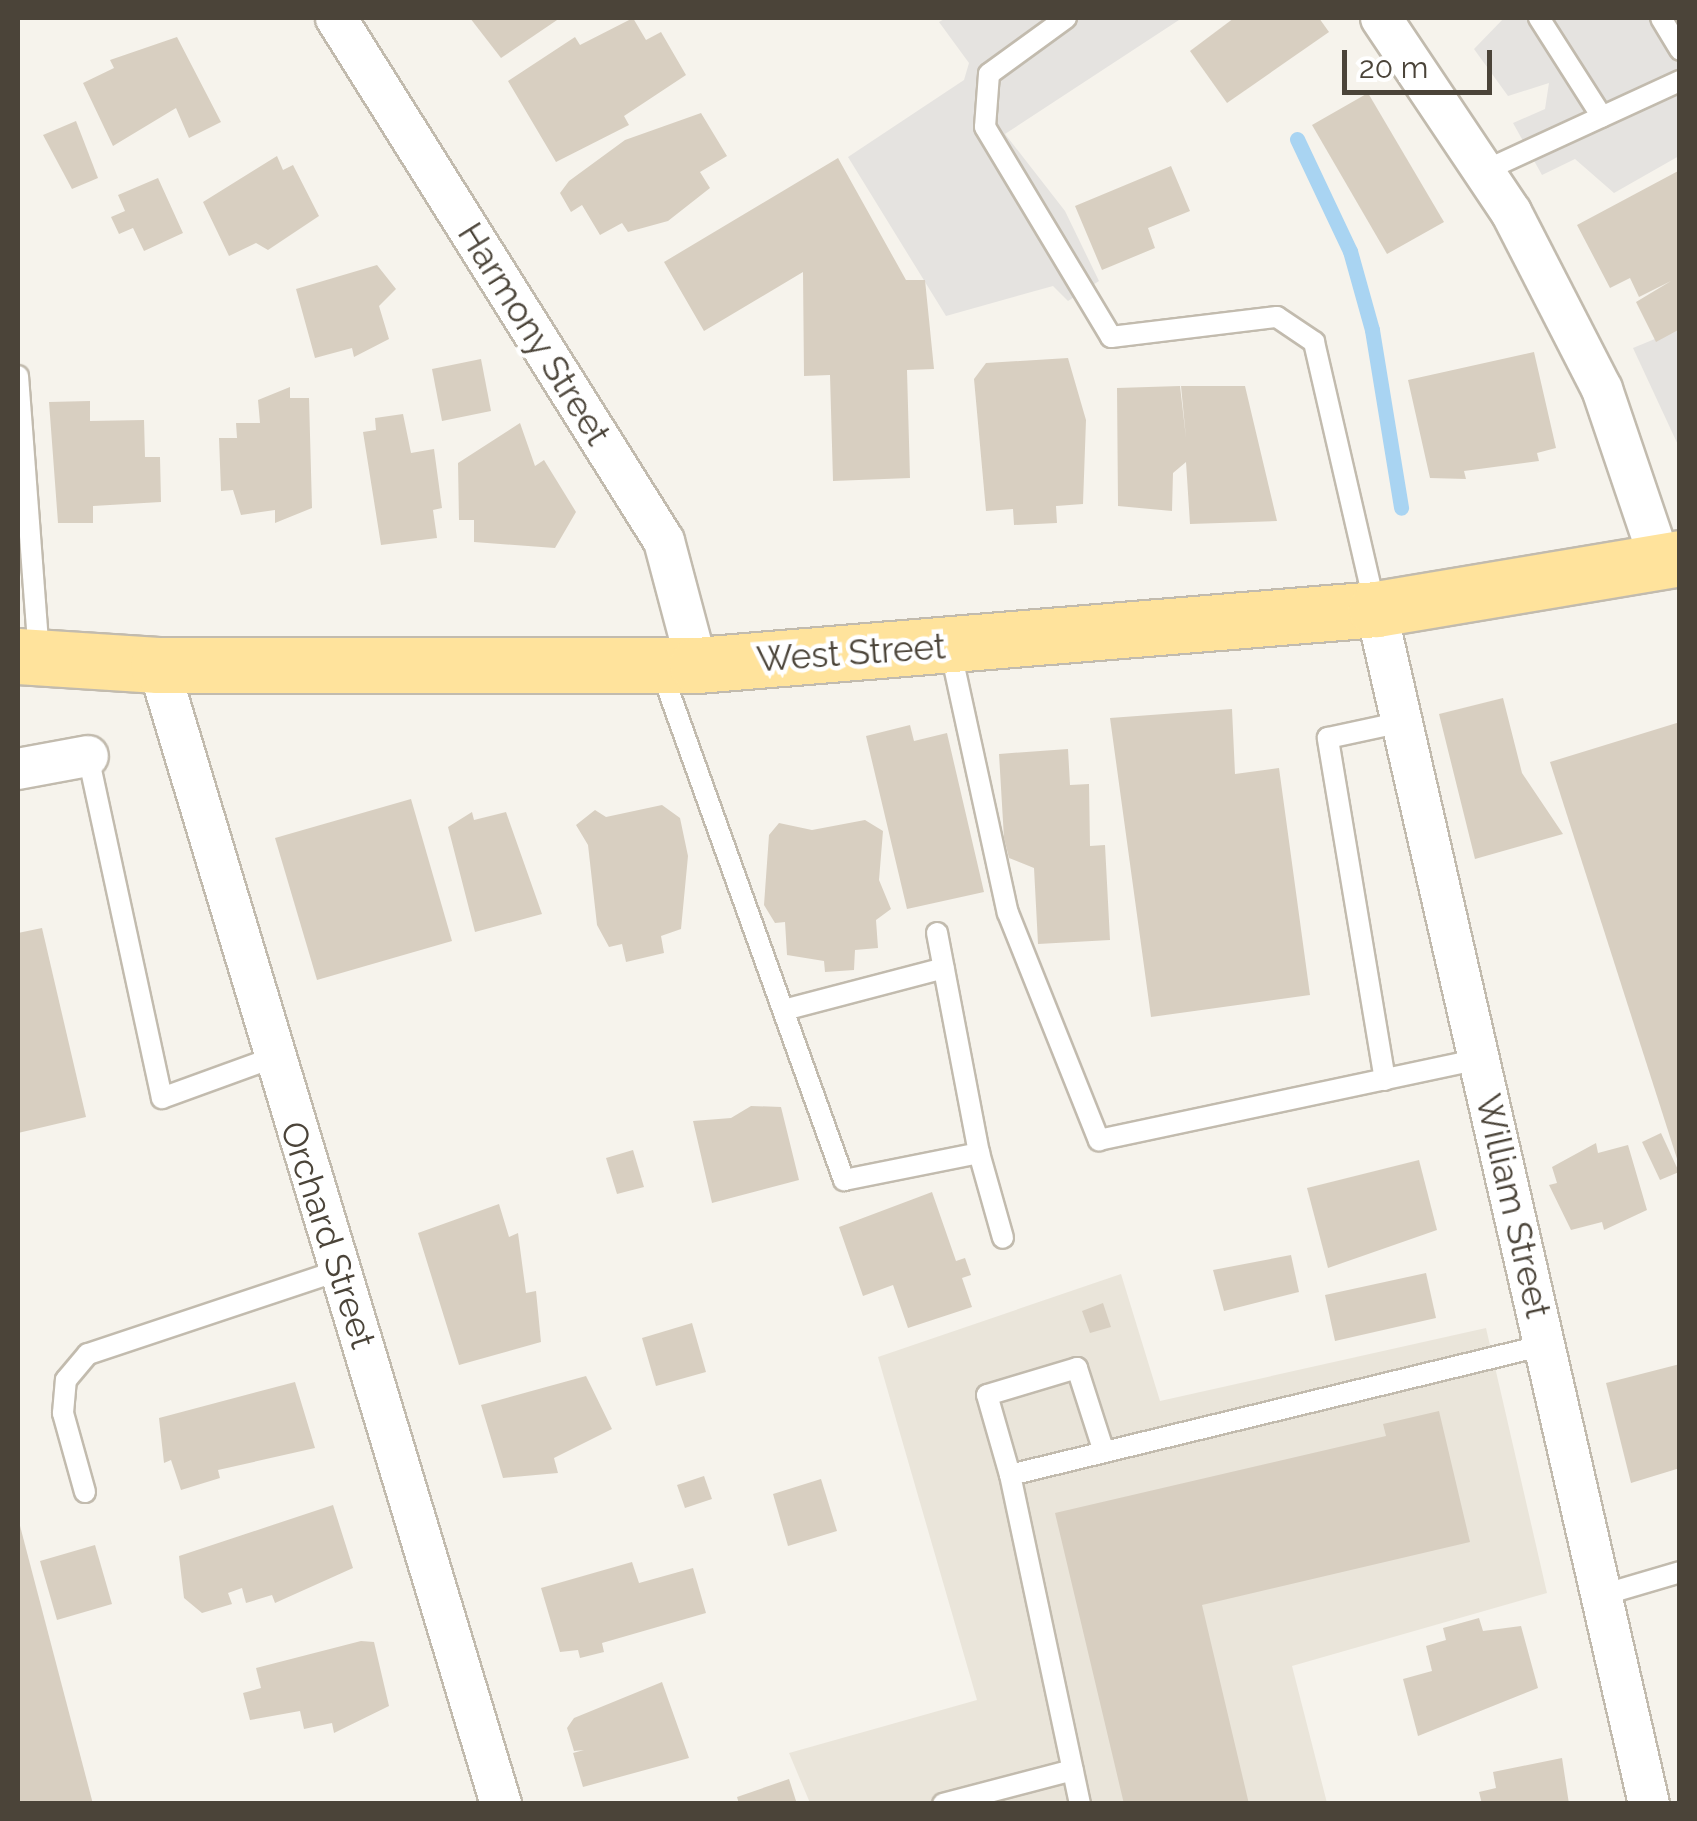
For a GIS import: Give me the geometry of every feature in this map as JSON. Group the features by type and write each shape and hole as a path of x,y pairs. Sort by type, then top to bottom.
{"main road":[{"name":"West Street","path":"28,657 158,665 678,665 1376,609 1670,560"}],"street":[{"name":"Harmony Street","path":"336,18 664,541 678,665"},
{"path":"1381,18 1484,171 1602,389 1670,560"},
{"name":"William Street","path":"1376,609 1649,1804"},
{"name":"Orchard Street","path":"158,665 272,1058 501,1804"},
{"path":"18,769 88,756"}],"lane":[{"path":"1066,18 989,74 985,127 1111,337 1277,317 1314,342 1376,609"},
{"path":"1539,18 1602,117"},
{"path":"1661,18 1680,50"},
{"path":"1484,171 1680,82"},
{"path":"18,376 28,657"},
{"path":"949,646 1008,912 1037,1004 1099,1140 1479,1059"},
{"path":"678,665 784,1010 844,1180 979,1152"},
{"path":"1385,1080 1328,738 1402,722"},
{"path":"88,756 162,1098 272,1058"},
{"path":"937,932 979,1152 1002,1238"},
{"path":"784,1010 944,968"},
{"path":"84,1492 62,1414 66,1380 88,1354 340,1270"},
{"path":"1010,1475 1545,1345"},
{"path":"1080,1804 1010,1475 987,1395 1077,1368 1104,1452"},
{"path":"1602,1595 1680,1572"},
{"path":"943,1804 1073,1770"}],"shaded area":[{"path":"946,18 1182,18 1005,134 1065,211 1099,281 1068,301 1053,286 946,316 848,157 964,80 969,63 939,22"},
{"path":"1504,18 1679,18 1679,156 1614,193 1575,159 1542,175 1513,123 1545,109 1549,83 1508,96 1474,49"},
{"path":"1679,329 1679,447 1633,348"},
{"path":"1121,1274 1160,1401 1486,1328 1547,1593 1292,1666 1327,1803 810,1803 789,1753 977,1700 878,1357"}],"building":[{"path":"470,18 560,18 501,58"},
{"path":"633,18 646,40 661,32 686,75 624,116 629,125 556,162 508,81 575,37 580,45"},
{"path":"1234,18 1319,18 1329,32 1227,103 1190,51"},
{"path":"177,37 221,122 189,138 176,108 113,146 83,83 114,68 110,60"},
{"path":"1368,93 1444,222 1387,254 1312,125"},
{"path":"701,113 727,156 700,172 710,188 668,221 628,232 622,223 600,235 582,205 571,212 560,193 569,181 625,140"},
{"path":"76,121 98,178 72,189 43,135"},
{"path":"277,156 283,170 293,165 319,216 268,250 256,243 229,256 203,202"},
{"path":"838,158 906,280 925,280 934,369 907,370 910,478 833,481 830,375 804,376 803,272 704,331 664,262"},
{"path":"1171,166 1190,211 1148,228 1155,248 1102,270 1075,206"},
{"path":"1680,170 1680,329 1656,342 1636,302 1671,281 1639,297 1630,278 1610,288 1577,225"},
{"path":"158,178 183,233 144,251 133,228 119,234 111,217 125,211 118,195"},
{"path":"377,265 396,289 379,306 389,339 354,357 352,348 315,358 296,289"},
{"path":"1534,352 1556,448 1537,453 1539,461 1464,471 1466,479 1430,478 1408,380"},
{"path":"1068,358 1086,420 1083,504 1056,506 1057,523 1014,525 1013,509 986,511 974,379 986,363"},
{"path":"481,359 491,411 442,421 432,369"},
{"path":"1180,386 1186,438 1181,386 1245,386 1277,521 1190,524 1186,462 1173,473 1172,511 1118,506 1117,388"},
{"path":"290,387 290,398 309,398 312,508 275,523 275,510 241,515 233,490 221,491 219,438 237,438 236,423 260,423 258,400"},
{"path":"90,401 90,421 144,420 145,457 160,457 161,502 93,506 93,523 58,523 49,402"},
{"path":"403,414 411,453 434,449 442,508 433,510 437,538 381,545 363,432 376,430 375,418"},
{"path":"520,423 535,466 544,460 576,512 555,548 474,542 474,520 459,520 458,463"},
{"path":"1503,698 1522,773 1563,834 1475,859 1439,714"},
{"path":"1232,709 1235,774 1279,768 1310,995 1151,1017 1110,718"},
{"path":"1680,722 1680,1165 1679,1165 1550,762"},
{"path":"910,725 914,741 947,733 984,892 907,909 866,736"},
{"path":"1068,749 1070,785 1089,784 1090,846 1105,845 1110,940 1038,944 1034,868 1009,858 1004,838 999,754"},
{"path":"411,799 452,941 317,980 275,838"},
{"path":"662,805 680,818 688,856 681,929 661,936 664,953 626,962 622,944 609,947 597,925 588,845 576,825 595,810 606,817"},
{"path":"472,812 474,820 506,812 542,914 475,932 448,827"},
{"path":"865,820 883,831 879,880 891,909 876,920 878,948 855,950 854,970 825,972 824,961 787,955 785,922 775,923 764,905 769,835 779,823 812,830"},
{"path":"42,928 86,1117 18,1133 18,933"},
{"path":"751,1106 781,1107 799,1180 712,1203 693,1121 731,1118"},
{"path":"1661,1133 1679,1172 1660,1180 1642,1142"},
{"path":"1596,1143 1598,1153 1628,1145 1647,1210 1604,1230 1602,1222 1571,1230 1549,1185 1557,1183 1552,1167"},
{"path":"633,1150 644,1187 617,1194 606,1158"},
{"path":"1419,1160 1437,1230 1328,1268 1307,1188"},
{"path":"932,1192 956,1261 965,1258 971,1275 962,1278 972,1307 908,1328 893,1285 863,1296 839,1227"},
{"path":"499,1204 509,1237 518,1233 526,1293 536,1291 541,1342 459,1365 418,1233"},
{"path":"1291,1255 1299,1292 1224,1311 1213,1270"},
{"path":"1426,1273 1436,1318 1335,1341 1325,1295"},
{"path":"1103,1303 1111,1327 1090,1333 1082,1311"},
{"path":"692,1323 706,1372 656,1386 642,1338"},
{"path":"1680,1364 1680,1468 1631,1483 1606,1383"},
{"path":"586,1376 612,1429 554,1458 558,1473 503,1478 481,1405"},
{"path":"295,1382 315,1448 218,1470 220,1478 181,1490 171,1460 164,1463 159,1418"},
{"path":"1439,1411 1470,1542 1202,1605 1249,1804 1124,1804 1055,1513 1386,1436 1383,1424"},
{"path":"704,1476 712,1499 685,1508 677,1485"},
{"path":"821,1479 837,1531 788,1546 773,1494"},
{"path":"333,1505 353,1568 275,1603 272,1595 246,1603 242,1588 228,1593 232,1604 202,1613 184,1598 179,1556"},
{"path":"19,1522 93,1804 18,1804"},
{"path":"95,1545 112,1604 57,1620 40,1561"},
{"path":"632,1562 639,1583 693,1568 706,1613 602,1643 604,1652 580,1658 578,1650 560,1652 541,1588"},
{"path":"1479,1618 1483,1631 1521,1626 1538,1688 1418,1736 1403,1679 1432,1671 1426,1646 1446,1640 1443,1628"},
{"path":"361,1641 374,1642 389,1706 334,1733 332,1723 304,1729 300,1711 250,1720 243,1693 261,1688 256,1668"},
{"path":"662,1682 689,1758 583,1787 573,1753 584,1750 574,1751 567,1728 574,1718"},
{"path":"1562,1758 1569,1804 1482,1804 1479,1792 1496,1788 1493,1772"},
{"path":"789,1779 797,1804 739,1804 737,1797"}],"waterway":[{"path":"1297,139 1350,251 1372,330 1401,508"}]}
